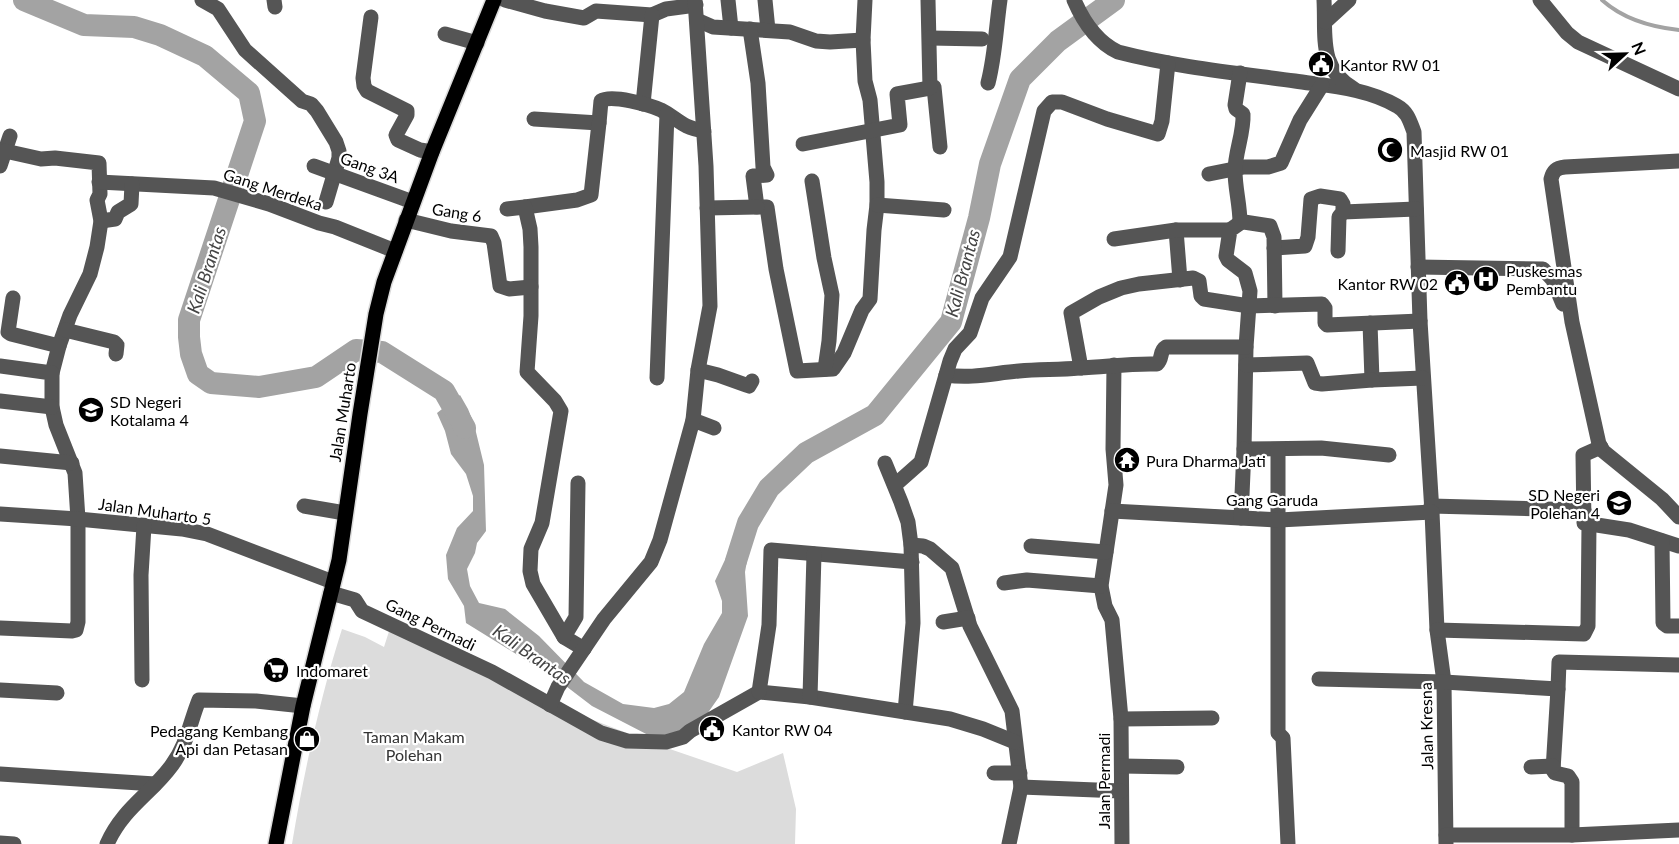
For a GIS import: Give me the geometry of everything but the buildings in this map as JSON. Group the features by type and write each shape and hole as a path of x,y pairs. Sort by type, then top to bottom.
{"main road":[{"name":"Jalan Muharto","path":"276,844 303,706 339,560 376,314 384,282 432,152 494,0"}],"street":[{"path":"202,0 218,9 245,51 302,101 311,104 317,111 339,151 326,202"},
{"path":"505,0 545,11 584,18 596,11 696,8 713,27 790,32 830,42 863,40"},
{"path":"728,0 731,28"},
{"path":"765,0 768,30"},
{"path":"707,208 767,207 776,269 797,371 833,369 844,353 862,310 870,299 877,206 870,100 865,81 863,40 865,0"},
{"path":"928,0 930,88"},
{"path":"988,83 994,61 1000,0"},
{"path":"1324,0 1327,57 1340,81 1356,90"},
{"path":"1325,22 1349,0"},
{"path":"1540,0 1578,42 1679,89"},
{"path":"1076,4 1094,34 1118,51 1168,63 1356,90"},
{"path":"643,104 661,8"},
{"path":"550,705 558,687 604,619 651,562 660,540 693,420 698,370 710,306 704,131 696,8"},
{"path":"371,17 363,78 364,86 367,91 407,111 396,135 398,140 420,150 432,152"},
{"path":"750,29 758,83 764,167 767,175 753,176 757,207"},
{"path":"445,34 477,43"},
{"path":"930,38 982,39"},
{"path":"895,485 921,462 946,375 956,349 970,333 982,298 1010,257 1044,111 1052,102 1062,102 1107,119 1158,134 1162,121 1168,63"},
{"path":"1240,73 1235,105 1236,109 1243,114 1244,123 1235,170 1239,198 1226,256 1245,273 1249,280 1240,518"},
{"path":"1209,174 1244,167 1268,167 1281,163 1300,120 1322,85"},
{"path":"803,144 900,125 897,94 934,87 940,147"},
{"name":"Jalan Kresna","path":"1356,90 1395,105 1407,115 1414,132 1423,378 1437,630 1444,682 1446,840"},
{"path":"507,209 576,200 591,195 601,101 605,98 643,104 667,114 684,126 704,131"},
{"path":"657,378 667,114"},
{"path":"534,119 599,123"},
{"path":"0,628 72,631 76,630 78,622 78,519 75,472 56,425 52,406 52,373 65,330 93,264 100,221 97,200 100,194 97,155 2,160 10,136"},
{"path":"1679,161 1564,167 1557,168 1552,173 1552,187 1572,322 1601,447 1662,499 1679,517"},
{"name":"Gang 3A","path":"314,166 413,202"},
{"name":"Gang Merdeka","path":"99,182 214,188 249,198 395,250"},
{"path":"812,182 832,295 825,369"},
{"path":"100,221 115,219 118,212 131,204 132,184"},
{"path":"1274,248 1305,246 1308,243 1311,201 1314,197 1320,196 1340,198 1343,204 1339,217 1338,251"},
{"path":"877,206 944,210"},
{"path":"525,207 530,229 531,287 527,372 560,407 561,416 542,523 531,549 530,571 533,584 564,637 584,649"},
{"path":"1342,212 1416,208"},
{"name":"Gang 6","path":"406,220 451,231 490,236 494,243 500,286 509,289 531,287"},
{"path":"1114,239 1176,230 1270,226 1274,237 1275,306"},
{"path":"1176,230 1180,280"},
{"path":"1418,267 1543,269 1554,280 1572,322"},
{"path":"1081,368 1071,316 1073,310 1122,288 1139,284 1193,278 1199,280 1202,299 1249,306 1322,304 1325,308 1325,325 1420,321"},
{"path":"13,298 8,332 59,346"},
{"path":"1370,323 1372,380"},
{"path":"65,330 114,342 117,345 116,354"},
{"path":"946,375 963,378 1018,371 1157,363 1162,351 1170,346 1246,347"},
{"path":"1246,366 1307,363 1315,383 1322,384 1423,378"},
{"path":"1004,584 1027,580 1101,586 1116,485 1113,449 1114,365"},
{"path":"0,366 52,373"},
{"path":"698,370 749,386 752,381"},
{"path":"0,401 52,406"},
{"path":"693,420 714,428"},
{"path":"1437,630 1584,634 1588,626 1587,517 1583,454 1601,447"},
{"path":"1244,450 1321,448 1389,455"},
{"path":"1278,450 1278,733 1283,738 1288,844"},
{"path":"0,456 72,463"},
{"path":"885,463 908,522 911,545 913,623 905,711"},
{"path":"564,637 576,617 578,483"},
{"path":"304,507 345,513"},
{"name":"Gang Garuda","path":"1112,511 1279,520 1431,509 1587,517 1679,546"},
{"name":"Jalan Muharto 5","path":"0,514 78,519 207,534 246,548 332,588"},
{"path":"141,680 141,575 144,526"},
{"path":"1662,541 1663,623 1667,626 1679,626"},
{"path":"911,545 923,546 952,568 968,618 1012,711 1021,780 1009,844"},
{"path":"1031,546 1106,552"},
{"path":"912,562 771,550 769,625 759,692 810,697 950,719 1015,742"},
{"path":"810,697 814,554"},
{"name":"Jalan Permadi","path":"1101,586 1113,628 1121,718 1122,844"},
{"name":"Gang Permadi","path":"332,588 355,600 362,611 492,672 601,733 618,739 666,742 683,737 759,692"},
{"path":"943,621 968,618"},
{"path":"1562,634 1554,773 1568,776 1572,782 1572,835"},
{"path":"1559,662 1679,665"},
{"path":"1319,679 1444,682 1558,689"},
{"path":"0,690 57,693"},
{"path":"107,844 115,827 135,802 155,784 179,754 185,743 199,700 256,700 303,706"},
{"path":"1121,718 1212,718"},
{"path":"1122,766 1177,767"},
{"path":"1531,767 1554,766"},
{"path":"994,772 1021,780 1121,791"},
{"path":"0,774 155,784"},
{"path":"1446,840 1679,830"},
{"path":"0,843 14,844"}],"green space":[{"name":"Taman Makam Polehan","path":"392,622 528,695 661,746 737,772 783,753 796,809 795,844 292,844 313,735 342,629 384,647"}],"water":[{"path":"460,395 474,424 484,465 486,531 477,543 467,569 470,586 479,603 505,609 539,636 584,682 623,704 654,708 669,704 684,692 704,644 722,613 722,601 715,581 739,530 752,533 745,572 748,616 719,697 700,724 682,734 652,737 592,706 558,680 466,623 464,606 448,579 446,555 457,528 473,511 473,496 466,474 451,454 437,413"}],"waterway":[{"name":"Kali Brantas","path":"24,0 84,25 134,27 160,35 205,56 249,93 255,121 189,320 191,354 198,374 211,383 259,387 316,377 356,350 382,352 444,391 465,428"},
{"name":"Kali Brantas","path":"736,561 748,523 769,488 806,453 875,415 951,322 979,218 990,164 1020,79 1058,41 1114,0"},
{"path":"1602,0 1610,7 1638,21 1679,30"}],"place":[{"name":"Kantor RW 01","path":"1321,64"},
{"name":"Masjid RW 01","path":"1390,150"},
{"name":"Puskesmas Pembantu","path":"1486,279"},
{"name":"Kantor RW 02","path":"1457,283"},
{"name":"SD Negeri Kotalama 4","path":"91,410"},
{"name":"Pura Dharma Jati","path":"1127,460"},
{"name":"SD Negeri Polehan 4","path":"1619,503"},
{"name":"Indomaret","path":"276,670"},
{"name":"Kantor RW 04","path":"712,729"},
{"name":"Pedagang Kembang Api dan Petasan","path":"307,739"}]}
